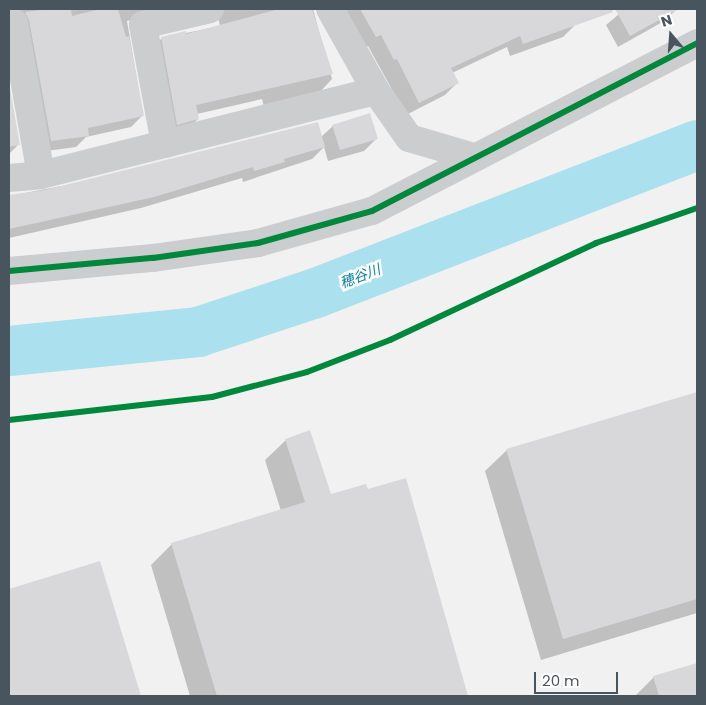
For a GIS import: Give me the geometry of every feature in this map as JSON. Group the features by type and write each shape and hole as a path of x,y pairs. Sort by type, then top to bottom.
{"street":[{"path":"165,144 142,25 210,9"},
{"path":"330,9 376,91 409,138 474,157"},
{"path":"9,24 14,23 41,175"},
{"path":"9,271 153,258 258,242 372,211 697,43"},
{"path":"9,178 41,175 376,91"}],"building":[{"path":"71,9 72,16 100,9 118,9 126,37 129,36 144,116 88,128 89,136 51,141 29,20 25,12"},
{"path":"279,9 312,9 333,74 196,105 199,119 177,125 161,37 186,31 186,34"},
{"path":"360,9 612,9 613,12 523,44 520,36 451,68 459,83 419,103 397,59 394,60 381,35 376,37"},
{"path":"615,9 679,9 630,36"},
{"path":"9,83 20,145 9,147"},
{"path":"370,113 378,139 340,150 332,125"},
{"path":"318,122 325,147 284,159 285,162 254,171 253,167 154,197 9,229 9,195 45,190"},
{"path":"697,392 697,599 563,639 506,449"},
{"path":"310,430 331,494 366,484 368,489 406,478 468,696 217,696 171,543 305,502 285,439"},
{"path":"100,561 141,696 9,696 9,589"},
{"path":"697,663 697,696 659,696 653,676"}],"waterway":[{"name":"穂谷川","path":"9,351 198,332 316,293 697,145"}],"cycle path":[{"path":"9,271 153,258 258,243 372,211 697,43"},
{"path":"9,420 212,397 307,372 390,340 596,243 697,208"}]}
